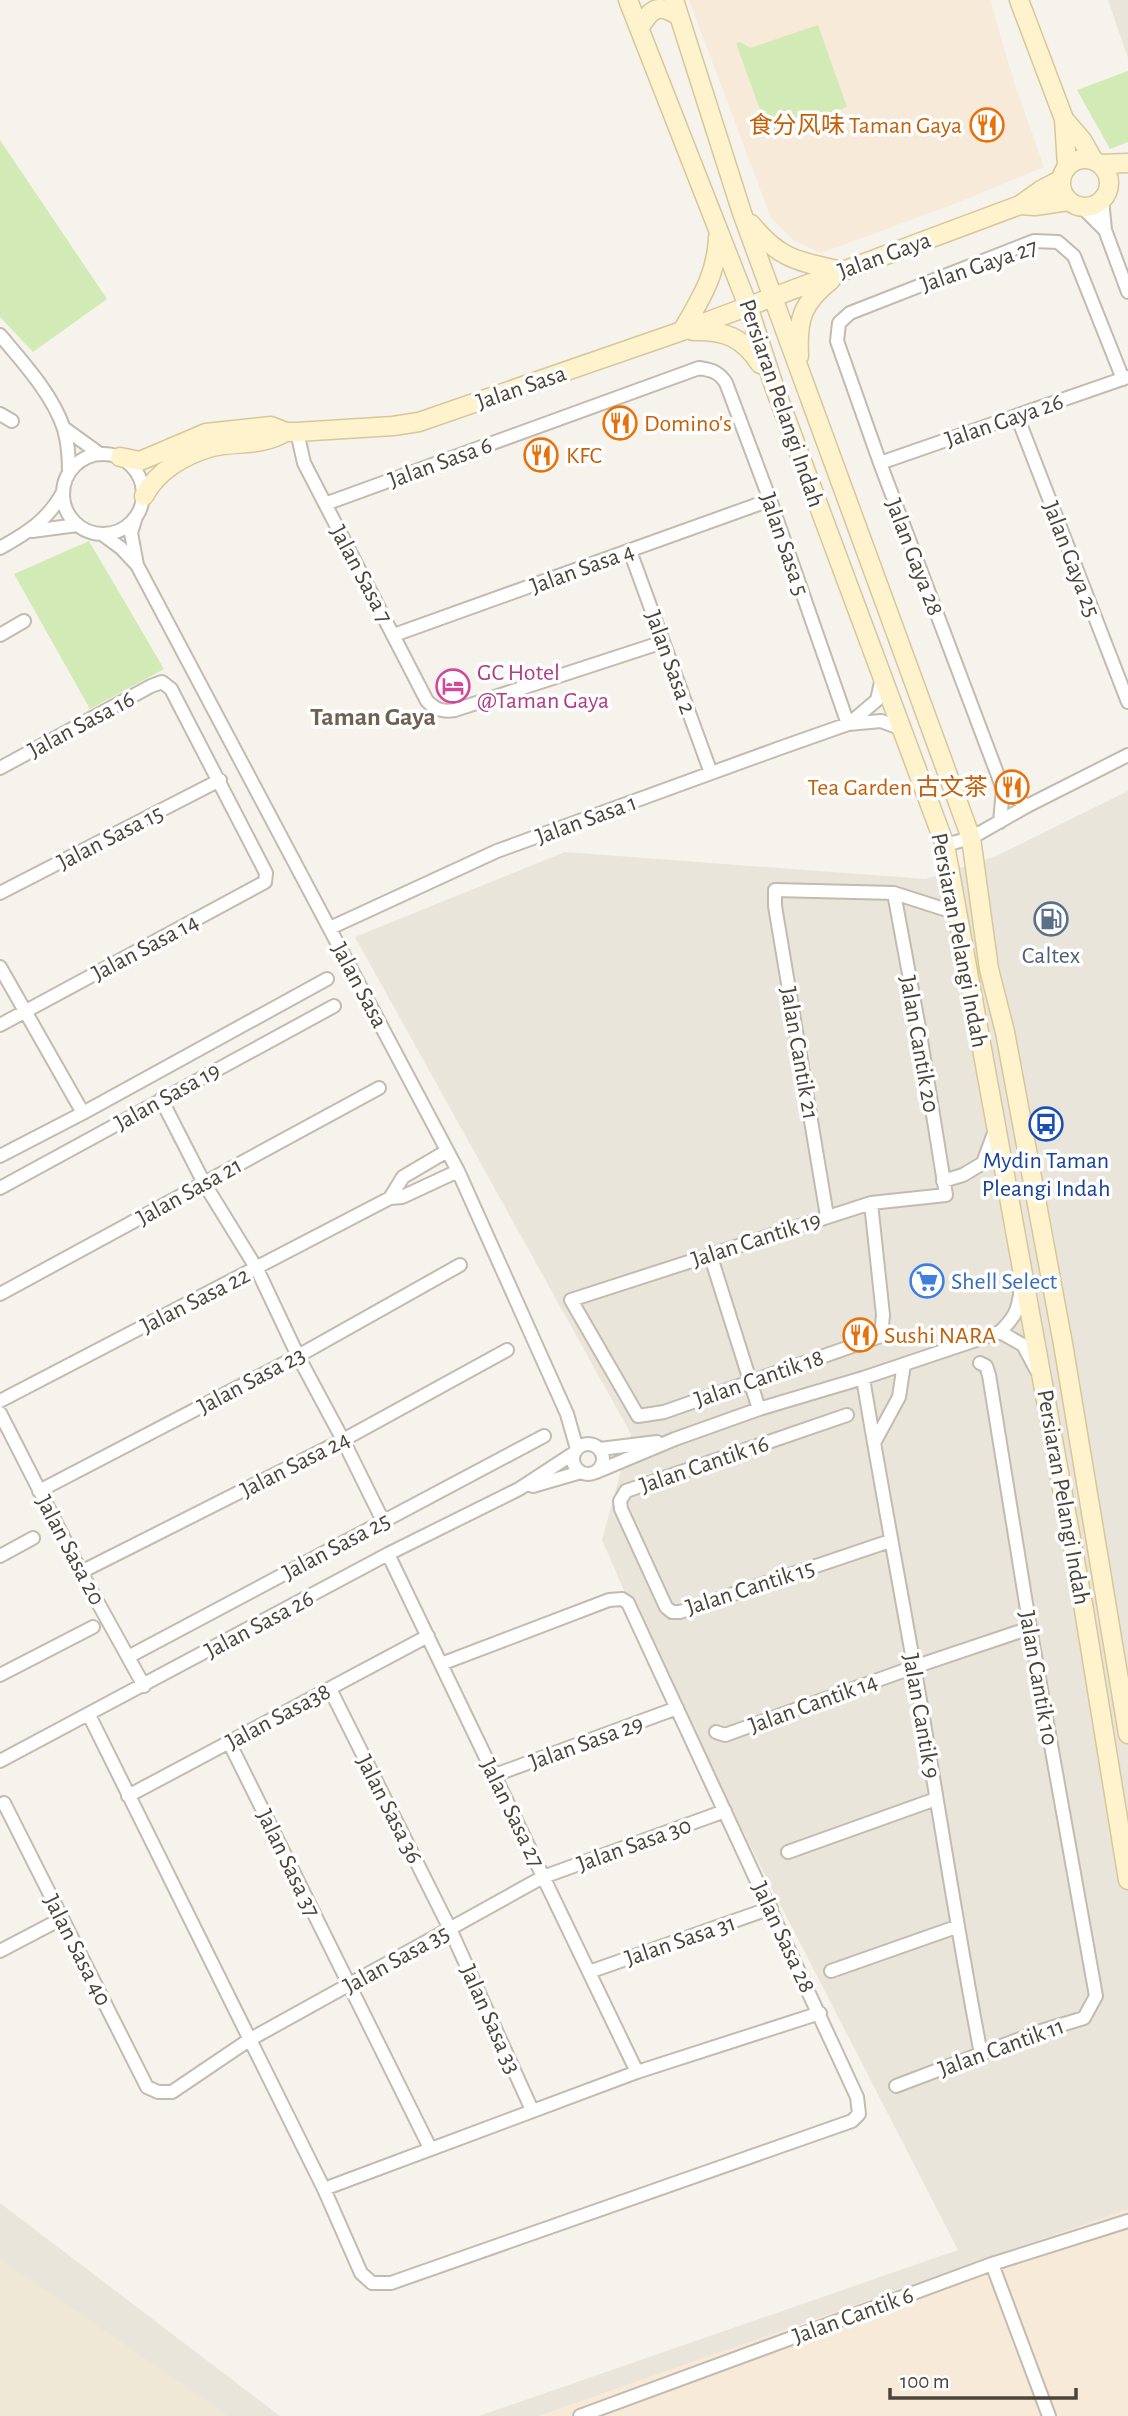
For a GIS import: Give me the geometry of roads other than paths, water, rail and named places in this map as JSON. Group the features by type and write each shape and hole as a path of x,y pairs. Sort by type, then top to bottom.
{"main road":[{"name":"Persiaran Pelangi Indah","path":"628,0 748,306 774,386 946,845 1044,1382 1128,1881"},
{"path":"1019,0 1064,119 1063,195 1075,204 1097,204 1105,193 1128,173"},
{"name":"Persiaran Pelangi Indah","path":"676,8 742,213 971,838 989,969 1004,1032 1063,1344 1128,1734"},
{"path":"640,27 647,14 654,10 676,8"},
{"path":"1064,119 1107,174 1105,193"},
{"path":"1064,173 1079,159 1128,163"},
{"name":"Jalan Gaya","path":"748,306 1020,205 1064,173"},
{"name":"Jalan Gaya","path":"1020,205 1075,204"},
{"path":"742,213 767,244 785,256 842,271"},
{"path":"682,331 711,280 717,258 718,227"},
{"path":"799,368 798,340 803,313 813,295 842,271"},
{"name":"Jalan Sasa","path":"144,496 153,480 169,467 212,447 272,440 291,432 419,422 748,306"},
{"path":"682,331 709,330 749,346 774,386"},
{"name":"Jalan Sasa","path":"120,457 140,461 206,433 271,426 291,432"}],"street":[{"path":"1105,193 1105,230 1128,292"},
{"path":"1075,204 1105,230"},
{"name":"Jalan Gaya 27","path":"839,323 850,313 1034,241 1058,242 1074,256 1126,379"},
{"name":"Jalan Gaya 28","path":"839,323 837,341 1003,789 1000,822"},
{"path":"0,335 33,375 64,428 100,454"},
{"name":"Jalan Sasa 6","path":"325,504 699,368 713,370"},
{"name":"Jalan Sasa 5","path":"713,370 726,383 848,724"},
{"name":"Jalan Gaya 26","path":"880,463 1126,379"},
{"path":"0,414 12,421"},
{"name":"Jalan Gaya 25","path":"1017,416 1128,702"},
{"path":"0,548 32,531 54,508 63,492 69,472 64,428"},
{"name":"Jalan Sasa 7","path":"291,432 325,504 433,708 454,710 663,642"},
{"path":"63,492 66,510 77,525 89,532 115,533 126,527 141,508 144,496 142,481 133,467 120,457 100,454 88,456 69,472"},
{"name":"Jalan Sasa 4","path":"394,635 770,500"},
{"name":"Jalan Sasa","path":"135,518 131,533 136,565"},
{"path":"32,531 77,525"},
{"name":"Jalan Sasa","path":"102,534 121,548 136,565 458,1171 566,1414 576,1451"},
{"name":"Jalan Sasa 2","path":"630,551 711,773"},
{"path":"0,635 24,621"},
{"name":"Jalan Sasa 1","path":"848,724 877,700 882,678"},
{"name":"Jalan Sasa 16","path":"0,768 162,682 171,690 220,780"},
{"name":"Jalan Sasa 1","path":"330,928 497,851 848,724 881,721 900,728"},
{"path":"946,845 971,838 1027,806 1128,755"},
{"name":"Jalan Sasa 14","path":"0,1025 265,882 266,873 220,780"},
{"name":"Jalan Sasa 15","path":"0,893 220,780"},
{"path":"1003,789 1027,806"},
{"name":"Jalan Cantik 21","path":"827,1216 775,906 775,890 894,893"},
{"path":"894,893 947,910 957,909"},
{"name":"Jalan Cantik 20","path":"894,893 946,1195"},
{"path":"0,967 83,1113"},
{"path":"0,1156 327,979"},
{"name":"Jalan Sasa 19","path":"0,1188 334,1006"},
{"name":"Jalan Sasa 21","path":"0,1294 379,1088"},
{"path":"162,1099 204,1183 257,1269 298,1356 383,1521"},
{"path":"943,1181 963,1175 984,1163 996,1126"},
{"name":"Jalan Sasa 22","path":"390,1198 403,1177 447,1152"},
{"name":"Jalan Sasa 22","path":"0,1401 390,1198 402,1197 458,1171"},
{"name":"Jalan Cantik 19","path":"571,1300 871,1203 946,1195"},
{"name":"Jalan Cantik 18","path":"571,1300 638,1416 664,1412 881,1336 883,1315 871,1203"},
{"path":"710,1254 759,1409"},
{"name":"Jalan Sasa 23","path":"39,1491 298,1356 460,1265"},
{"path":"675,1439 596,1446 576,1451 574,1464 580,1472 596,1472 675,1439 759,1409 863,1378 1000,1332 1013,1320 1017,1311 1023,1275"},
{"path":"1000,1332 1023,1345 1044,1382"},
{"name":"Jalan Sasa 24","path":"81,1572 343,1440 507,1350"},
{"name":"Jalan Cantik 10","path":"980,1363 986,1366 989,1375 1030,1628 1096,1996"},
{"path":"874,1443 899,1398 904,1364"},
{"name":"Jalan Cantik 9","path":"863,1378 956,1927 981,2054"},
{"name":"Jalan Sasa 20","path":"0,1413 81,1572 144,1686"},
{"name":"Jalan Sasa","path":"566,1414 596,1446"},
{"name":"Jalan Cantik 16","path":"642,1555 621,1509 620,1501 626,1491 848,1415"},
{"name":"Jalan Sasa 25","path":"128,1657 544,1436"},
{"path":"596,1446 603,1464 596,1472"},
{"name":"Jalan Sasa 26","path":"0,1761 388,1554 519,1489 576,1451"},
{"name":"Jalan Sasa 26","path":"519,1489 580,1472"},
{"path":"0,1556 33,1538"},
{"name":"Jalan Cantik 15","path":"642,1555 666,1606 672,1612 680,1612 890,1541"},
{"name":"Jalan Sasa 27","path":"388,1554 637,2072"},
{"name":"Jalan Sasa 28","path":"324,2189 637,2072 820,2013 628,1603 622,1599 608,1600 441,1664"},
{"path":"0,1675 93,1627"},
{"name":"Jalan Cantik 14","path":"716,1732 725,1735 1030,1628"},
{"name":"Jalan Sasa38","path":"128,1796 428,1636"},
{"name":"Jalan Sasa 36","path":"330,1689 450,1929"},
{"name":"Jalan Sasa 29","path":"495,1775 677,1708"},
{"path":"89,1715 324,2189 361,2273 372,2283 391,2283 852,2121 859,2114 857,2097 820,2013"},
{"name":"Jalan Sasa 37","path":"229,1742 430,2148"},
{"path":"788,1852 936,1798"},
{"name":"Jalan Sasa 40","path":"4,1803 147,2087 158,2092"},
{"name":"Jalan Sasa 30","path":"544,1877 725,1811"},
{"name":"Jalan Sasa 35","path":"158,2092 172,2092 248,2040 544,1877"},
{"name":"Jalan Sasa 31","path":"589,1972 771,1908"},
{"path":"0,1951 61,1919"},
{"path":"831,1971 956,1927"},
{"name":"Jalan Sasa 33","path":"450,1929 532,2110"},
{"name":"Jalan Cantik 11","path":"896,2086 1084,2018 1096,1996"},
{"name":"Jalan Cantik 6","path":"580,2416 992,2264 1128,2221"},
{"path":"992,2264 1049,2416"}],"place":[{"name":"食分风味 Taman Gaya","path":"987,125"},
{"name":"Domino's","path":"620,423"},
{"name":"KFC","path":"541,455"},
{"name":"GC Hotel @Taman Gaya","path":"453,686"},
{"name":"Tea Garden 古文茶","path":"1012,787"},
{"name":"Caltex","path":"1051,919"},
{"name":"Mydin Taman Pleangi Indah","path":"1046,1124"},
{"name":"Shell Select","path":"927,1281"},
{"name":"Sushi NARA","path":"860,1335"}],"district":[{"name":"Taman Gaya","path":"373,716"}]}
